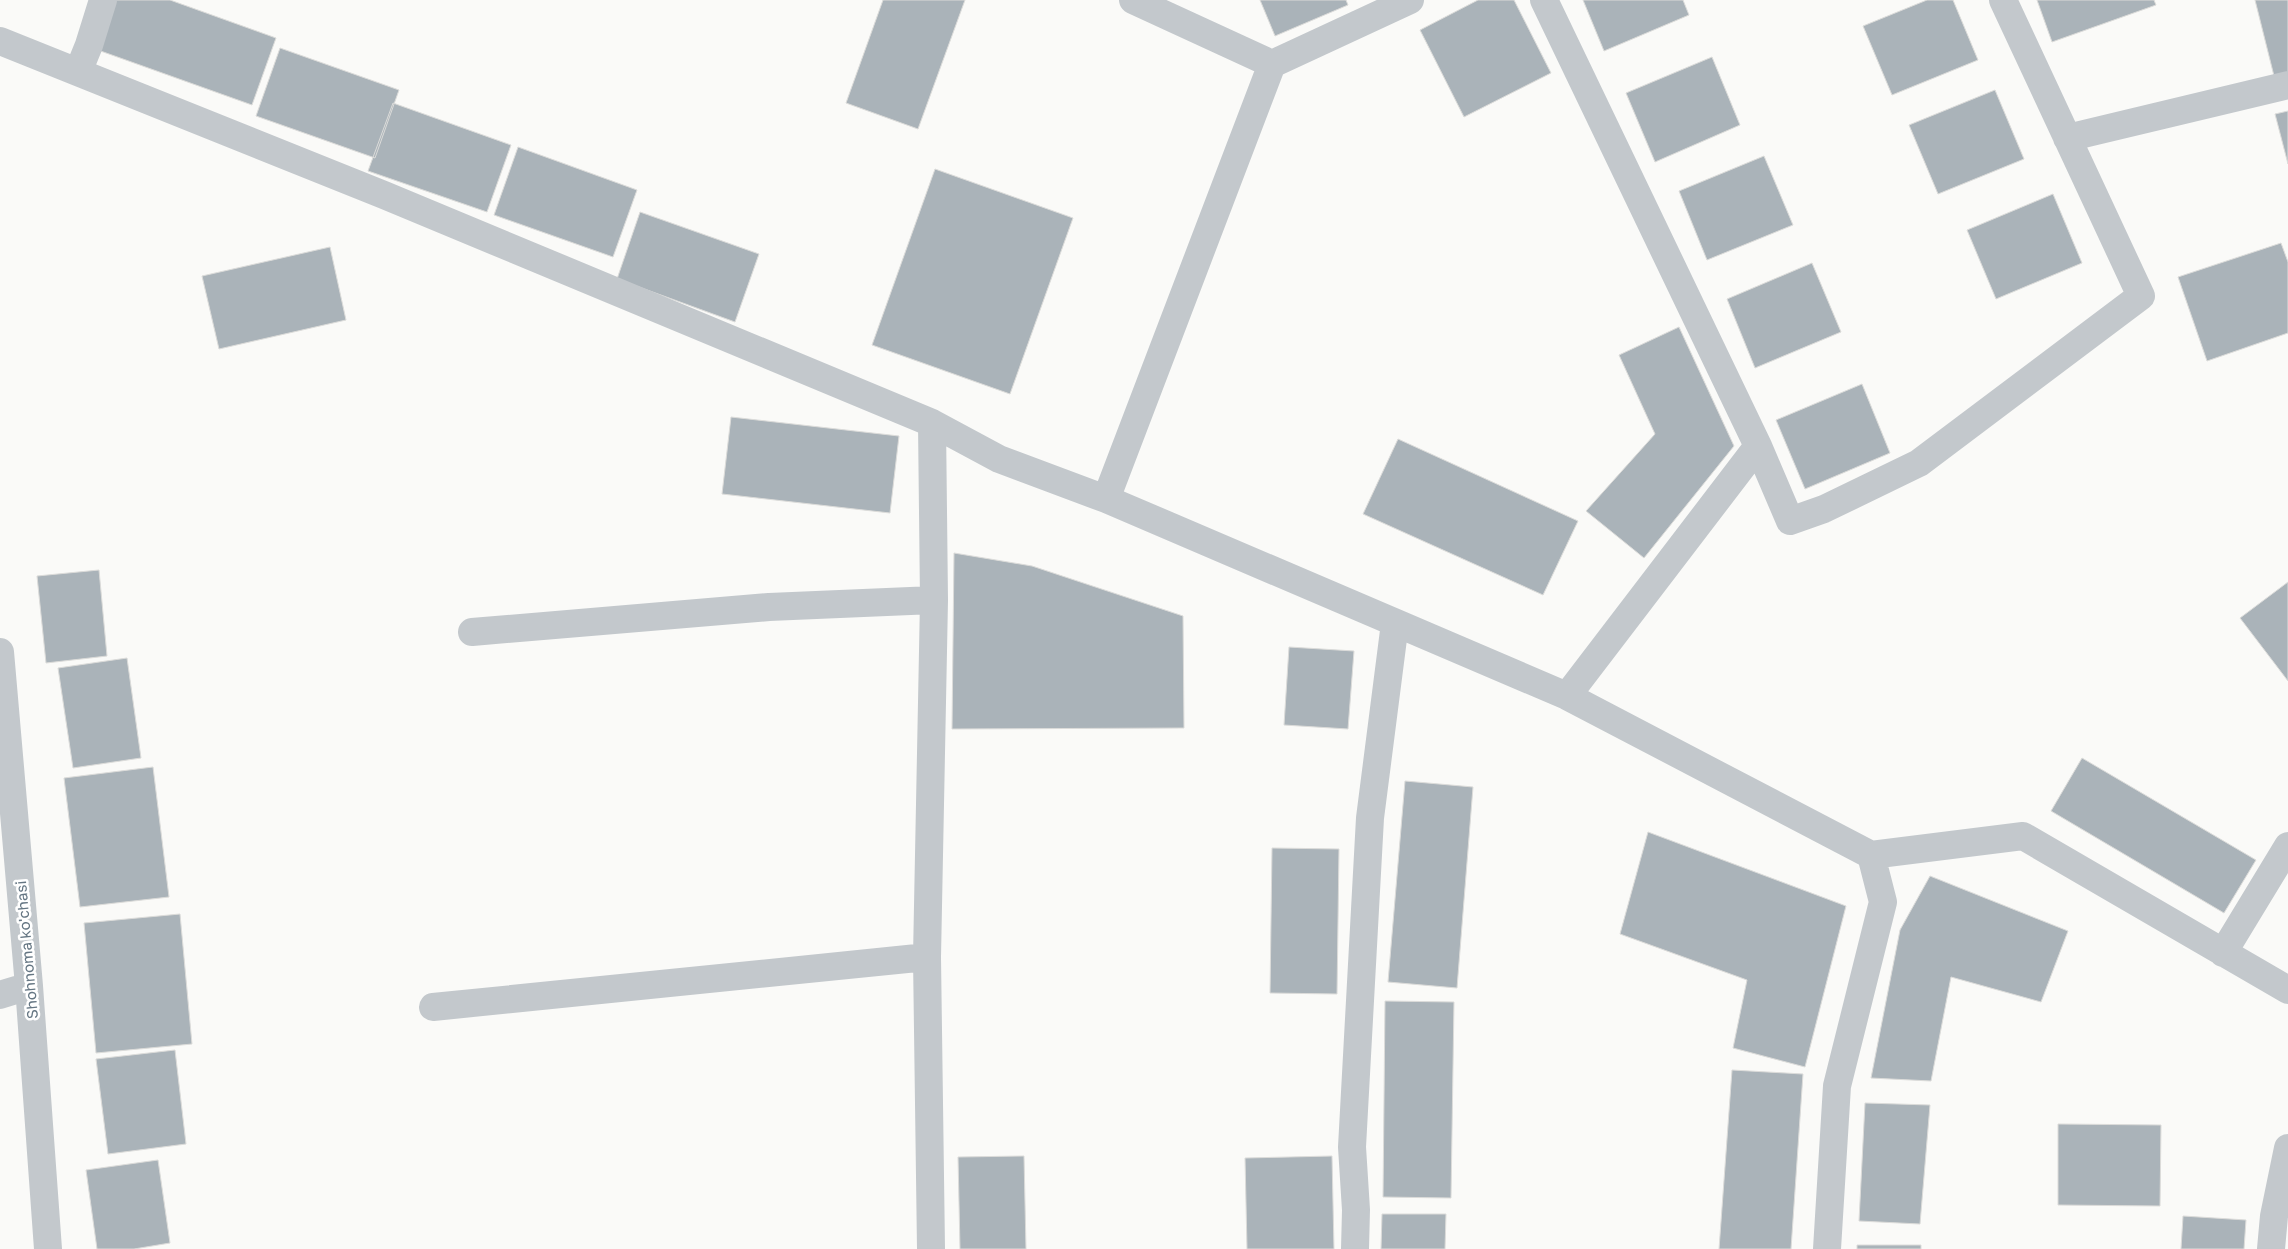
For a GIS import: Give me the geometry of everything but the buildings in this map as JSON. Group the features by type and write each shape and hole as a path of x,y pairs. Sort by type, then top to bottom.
{"street":[{"path":"78,72 89,45 103,0"},
{"path":"1133,0 1272,64"},
{"path":"1106,499 1272,64 1410,0"},
{"path":"1544,0 1758,446 1790,521 1824,509 1919,463 2141,296 2003,0"},
{"path":"0,41 402,203 932,423 999,460 1106,499 1567,696 1871,855 2023,836 2288,990"},
{"path":"2067,138 2288,85"},
{"path":"931,1249 927,957 934,600 932,423"},
{"path":"1567,696 1758,446"},
{"path":"472,632 769,607 934,600"},
{"path":"1356,1249 1356,1210 1352,1147 1370,818 1395,623"},
{"name":"Shohnoma ko'chasi","path":"0,652 29,986 48,1249"},
{"path":"2223,953 2288,846"},
{"path":"1827,1249 1837,1086 1882,902 1871,855"},
{"path":"433,1007 927,957"},
{"path":"0,995 29,986"},
{"path":"2271,1249 2274,1216 2288,1148"}]}
